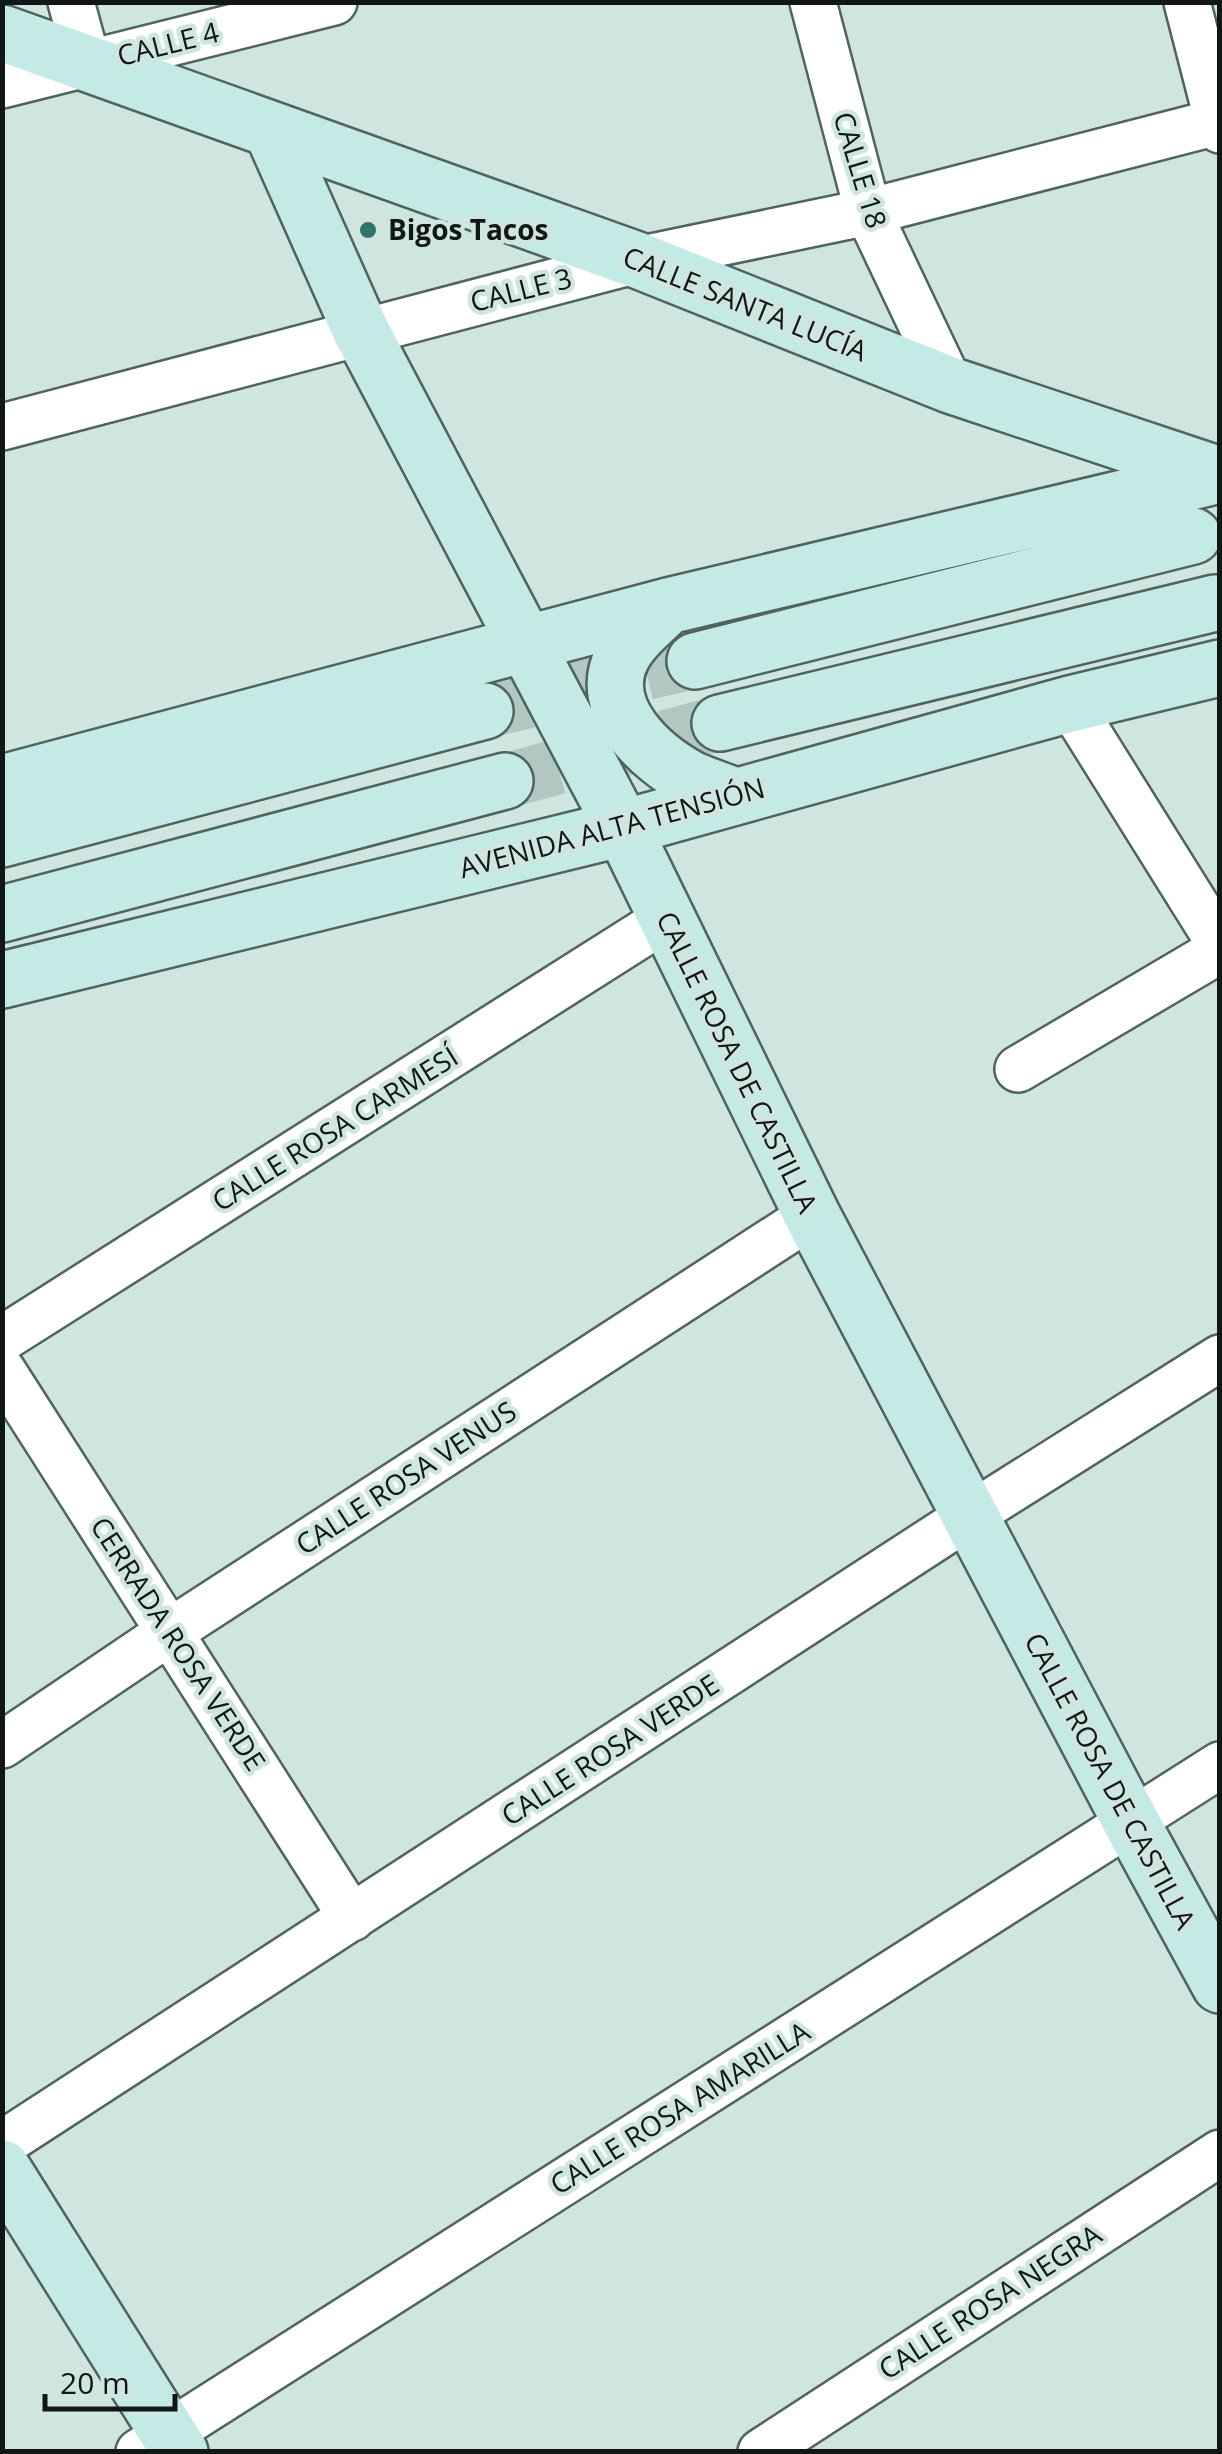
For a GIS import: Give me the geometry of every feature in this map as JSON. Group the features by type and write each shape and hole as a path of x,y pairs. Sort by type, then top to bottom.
{"street":[{"path":"71,2 88,64"},
{"name":"CALLE 4","path":"2,85 334,2"},
{"name":"CALLE 18","path":"813,2 868,212 950,385"},
{"path":"1186,2 1218,126"},
{"name":"CALLE SANTA LUCÍA","path":"2,34 636,260 950,385 1219,475"},
{"name":"CALLE 3","path":"2,427 636,260 868,212 1218,126"},
{"name":"CALLE ROSA DE CASTILLA","path":"272,130 361,331 623,828 812,1215 1220,1985"},
{"path":"2,784 668,606 1219,475"},
{"path":"694,661 1193,536"},
{"path":"720,723 1215,603"},
{"path":"668,606 629,644 614,681 616,700 626,723 661,759 690,778 734,796"},
{"name":"AVENIDA ALTA TENSIÓN","path":"2,980 623,828 1070,704 1220,668"},
{"path":"1018,1070 1220,947 1070,704"},
{"path":"2,838 486,711"},
{"path":"2,914 505,782"},
{"name":"CALLE ROSA CARMESÍ","path":"2,1339 666,918"},
{"name":"CALLE ROSA VENUS","path":"2,1744 812,1215"},
{"name":"CALLE ROSA VERDE","path":"2,2144 969,1516 1220,1358"},
{"name":"CERRADA ROSA VERDE","path":"2,1370 352,1918"},
{"name":"CALLE ROSA AMARILLA","path":"162,2445 1220,1765"},
{"name":"CALLE ROSA NEGRA","path":"762,2452 1220,2154"},
{"path":"2,2168 162,2445"}],"tunnel":[{"path":"485,711 695,661"},
{"path":"505,781 720,723"}],"place":[{"name":"Bigos Tacos","path":"368,230"}]}
